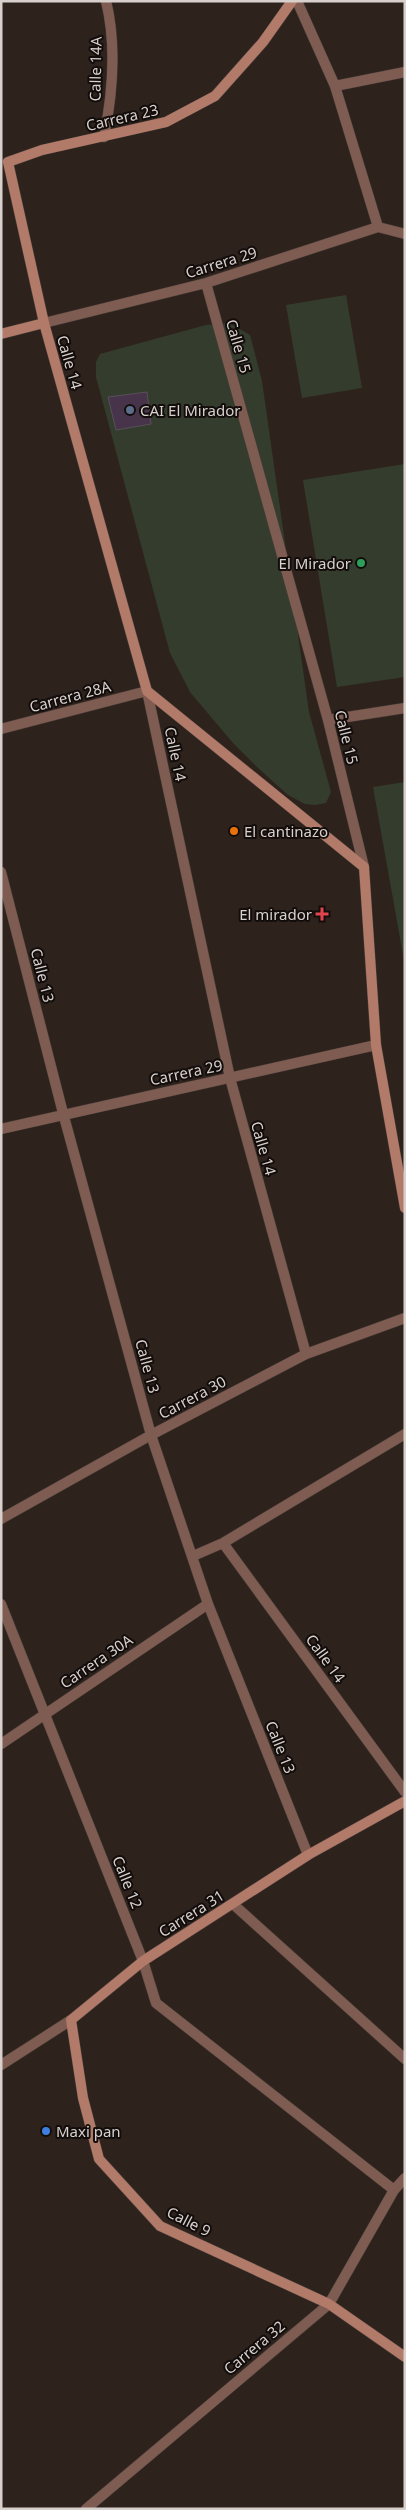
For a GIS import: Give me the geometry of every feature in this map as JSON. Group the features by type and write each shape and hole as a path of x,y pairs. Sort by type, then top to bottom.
{"street":[{"name":"Calle 14A","path":"104,137 112,93 111,22 106,1"},
{"name":"Carrera 23","path":"5,160 166,122 215,96 263,42 292,1"},
{"path":"297,1 335,86 378,227 405,234"},
{"path":"335,86 405,72"},
{"name":"Calle 14","path":"5,160 44,323 147,691 230,1078 306,1354"},
{"name":"Carrera 29","path":"44,323 206,283 378,227"},
{"name":"Calle 15","path":"206,283 328,720 364,866 376,1045 405,1208"},
{"path":"1,334 44,323"},
{"path":"147,691 364,866"},
{"name":"Carrera 28A","path":"1,729 147,691"},
{"path":"328,720 405,708"},
{"name":"Calle 13","path":"1,872 63,1113 151,1436 208,1604 308,1855"},
{"name":"Carrera 29","path":"1,1129 63,1113 376,1045"},
{"name":"Carrera 30","path":"1,1519 151,1436 306,1354 405,1318"},
{"path":"193,1556 224,1543 405,1434"},
{"name":"Calle 14","path":"224,1543 405,1792"},
{"name":"Calle 12","path":"1,1604 143,1961 156,2003 394,2190"},
{"name":"Carrera 30A","path":"1,1744 208,1604"},
{"name":"Carrera 31","path":"1,2065 71,2020 143,1961 308,1855 405,1801"},
{"path":"233,1904 405,2059"},
{"name":"Calle 9","path":"71,2020 83,2098 99,2159 160,2226 329,2304 405,2357"},
{"name":"Carrera 32","path":"86,2509 329,2304 394,2190 405,2178"}],"green space":[{"path":"346,295 362,388 302,398 286,305"},
{"path":"229,323 250,335 262,381 309,712 331,792 326,803 305,804 288,795 233,743 190,692 170,653 96,377 96,362 100,354 206,325"},
{"name":"El Mirador","path":"405,464 405,677 337,687 303,480"},
{"path":"405,782 405,966 373,787"}],"building":[{"name":"CAI El Mirador","path":"147,392 151,424 116,430 108,397"}],"place":[{"name":"CAI El Mirador","path":"130,410"},
{"name":"El Mirador","path":"361,563"},
{"name":"El cantinazo","path":"234,831"},
{"name":"El mirador","path":"322,914"},
{"name":"Maxi pan","path":"46,2131"}]}
